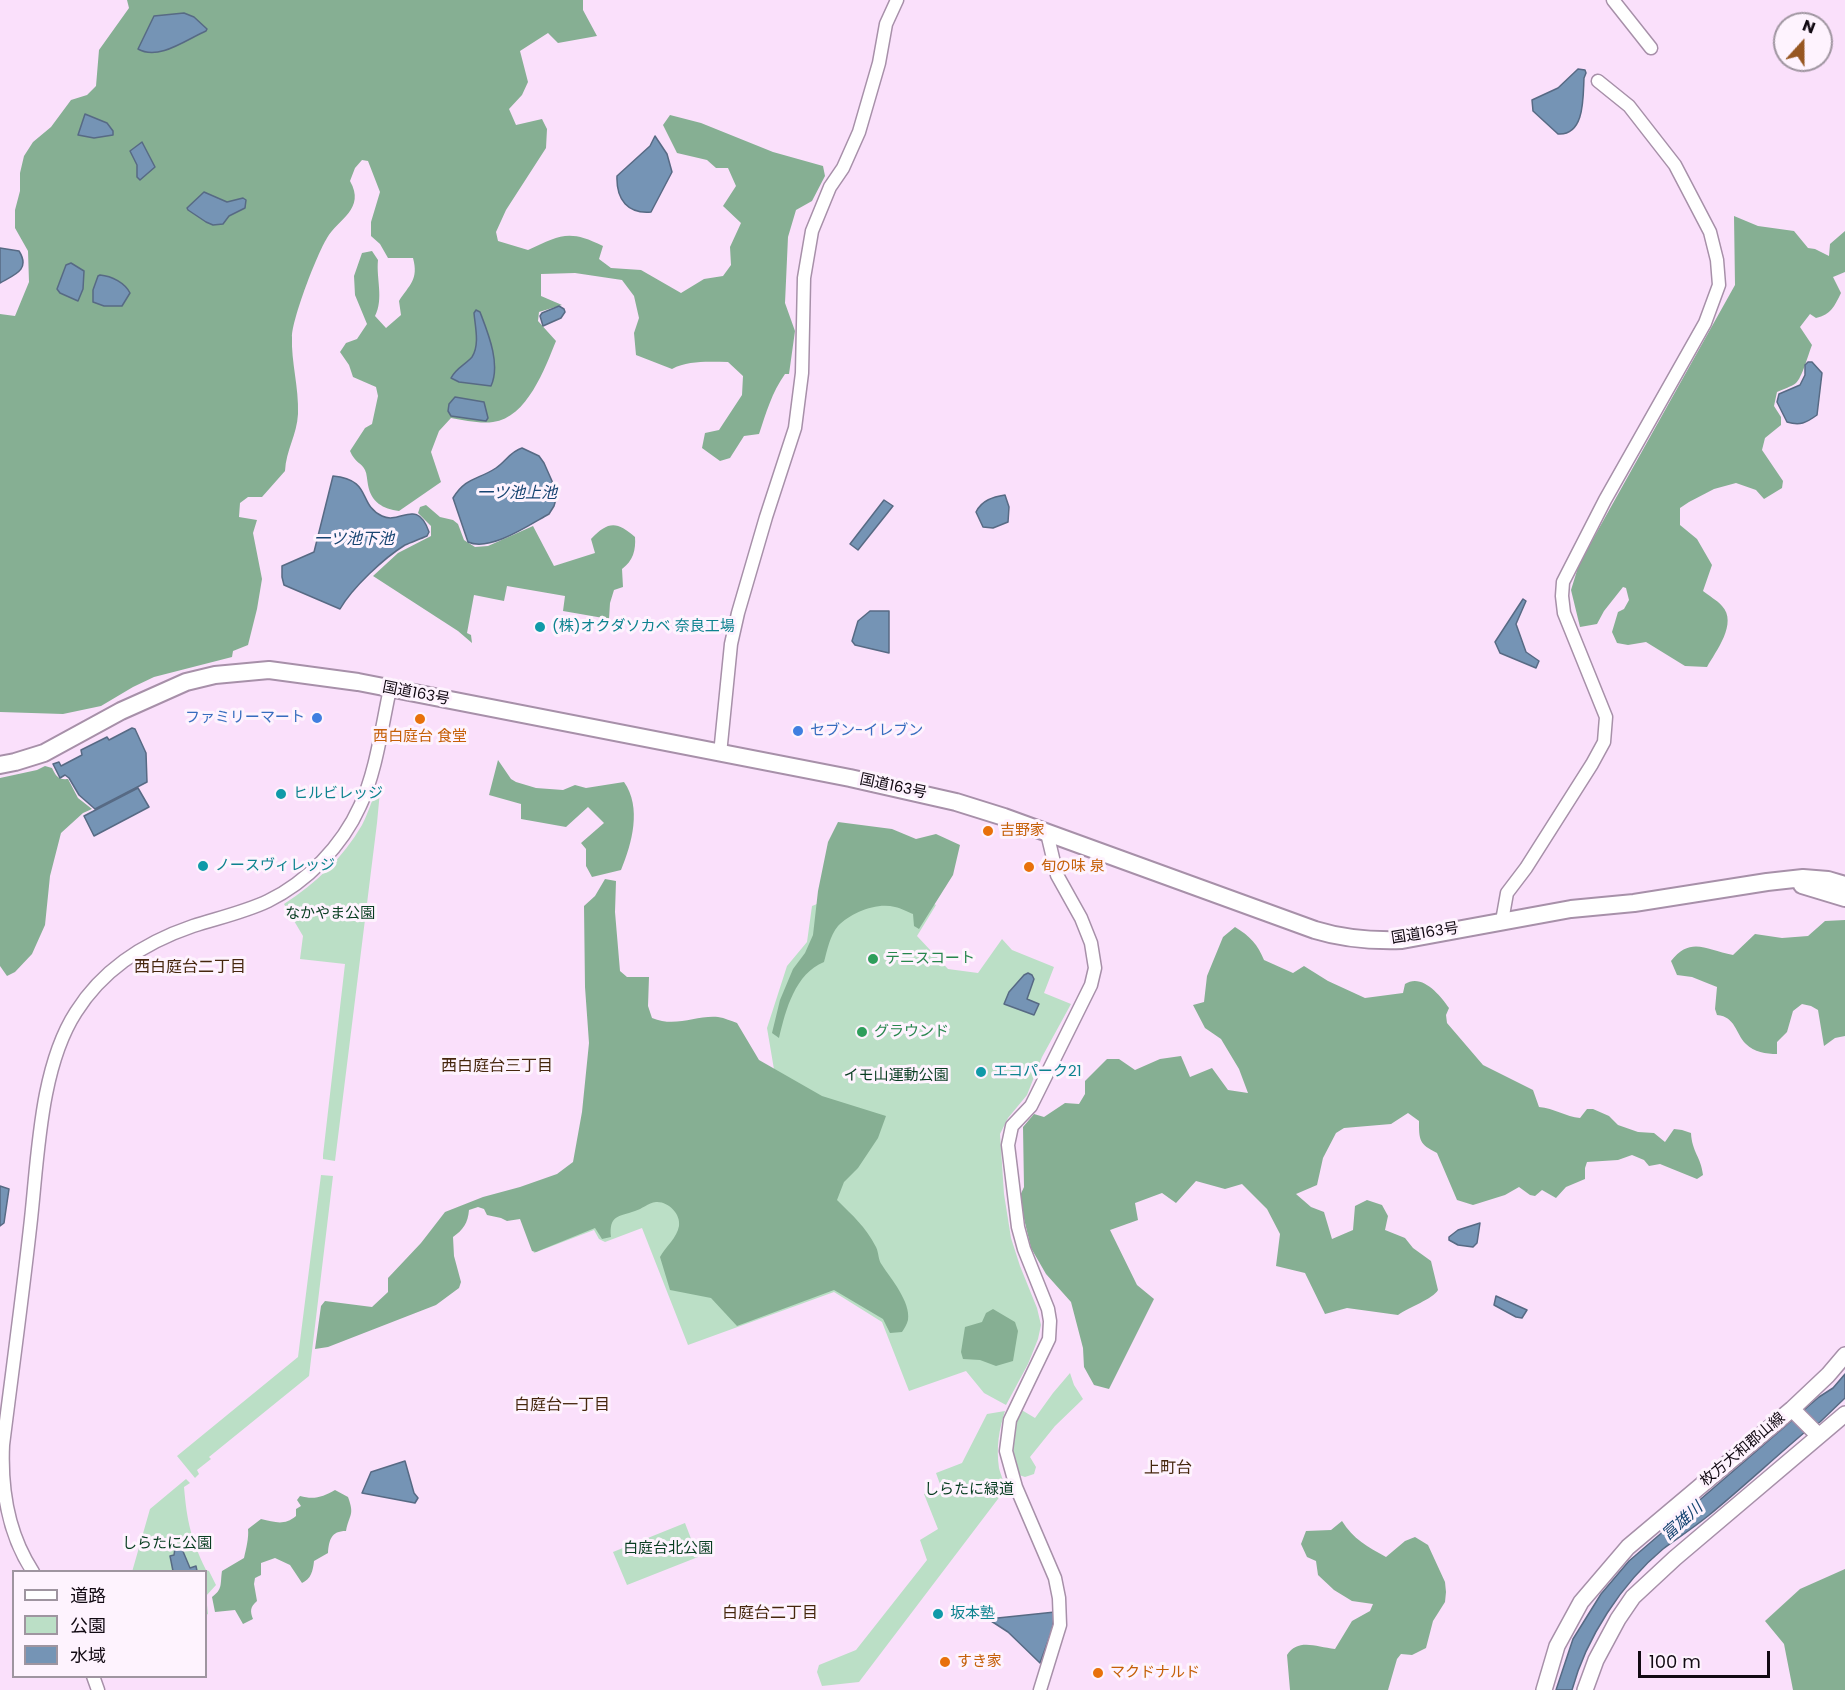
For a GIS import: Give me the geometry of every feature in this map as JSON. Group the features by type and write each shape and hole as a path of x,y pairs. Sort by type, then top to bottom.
{"highway":[{"name":"国道163号","path":"0,765 44,753 158,693 186,682 215,675 269,670 303,673 390,689 909,790 956,802 1047,833 1339,937 1378,941 1402,940 1502,921 1787,880 1817,878 1845,885"},
{"name":"国道163号","path":"1787,880 1845,898"}],"main road":[{"name":"枚方大和郡山線","path":"1544,1690 1557,1646 1581,1602 1628,1547 1792,1408 1828,1375 1845,1355"},
{"path":"1792,1408 1819,1436"},
{"path":"1585,1690 1596,1660 1633,1597 1675,1558 1845,1414"}],"street":[{"path":"720,754 731,644 738,613 795,428 802,373 804,278 812,231 830,187 843,168 859,132 879,63 886,24 897,0"},
{"path":"1613,0 1651,48"},
{"path":"1502,921 1507,893 1574,793 1604,742 1606,717 1564,614 1563,582 1605,500 1705,323 1719,285 1717,260 1710,231 1675,165 1629,106 1598,81"},
{"path":"32,1570 9,1519 4,1493 3,1445 41,1130 50,1070 59,1044 85,999 98,984 129,957 171,934 268,901 300,881 315,868 341,838 361,805 370,778 390,689"},
{"path":"1040,1690 1060,1625 1059,1598 1055,1578 1016,1487 1006,1451 1010,1420 1049,1339 1050,1321 1048,1309 1024,1249 1018,1227 1008,1145 1012,1126 1031,1106 1091,985 1095,968 1091,943 1081,918 1057,875 1047,833"}],"green space":[{"path":"127,0 583,0 583,10 597,36 558,43 548,33 520,51 528,82 522,95 509,109 516,125 542,119 547,129 546,148 506,210 496,232 498,241 528,250 565,236 581,237 603,246 599,259 611,268 641,270 681,293 704,279 723,276 731,265 730,247 741,223 723,206 736,186 728,168 716,168 707,160 677,153 663,125 670,115 701,123 773,152 823,166 825,176 812,201 796,210 788,237 785,303 795,331 789,374 785,374 776,388 759,434 744,436 730,458 720,461 702,448 705,433 719,430 742,395 743,376 728,362 692,363 672,369 636,355 634,333 639,318 634,296 622,280 575,273 541,274 541,296 562,305 539,312 538,321 556,341 540,377 525,402 505,418 493,422 451,418 439,431 431,452 441,482 399,511 379,504 372,496 365,470 350,451 365,428 372,424 378,396 376,387 353,377 349,365 340,352 346,343 357,339 367,324 355,295 354,276 362,253 372,251 378,260 379,303 375,316 386,328 401,315 399,301 412,282 415,266 413,258 388,258 380,244 371,236 371,222 380,192 368,161 362,160 355,168 350,181 355,199 353,206 323,246 306,287 293,328 292,346 298,414 285,471 262,497 248,497 240,503 239,517 257,520 253,533 262,579 248,645 233,651 232,657 154,677 101,706 63,714 0,712 0,314 15,316 29,282 28,251 15,228 20,173 24,156 33,142 51,127 71,100 87,95 96,86 99,50 129,8"},
{"path":"1734,216 1758,226 1794,231 1808,248 1829,256 1830,244 1845,231 1845,272 1833,277 1841,293 1832,309 1816,318 1810,314 1800,327 1812,345 1798,380 1792,386 1777,392 1774,406 1781,417 1781,425 1765,438 1762,450 1783,481 1782,488 1764,499 1756,490 1736,483 1714,489 1680,508 1680,525 1697,539 1712,565 1703,591 1722,606 1728,620 1724,637 1707,667 1685,666 1646,642 1628,645 1617,643 1612,632 1618,612 1624,609 1629,600 1626,588 1623,587 1597,624 1580,627 1571,590 1579,564 1735,285"},
{"path":"426,505 440,517 453,520 458,524 464,540 475,547 488,546 533,526 554,566 595,553 591,539 608,526 623,528 635,537 635,546 631,559 622,569 623,587 614,590 609,619 563,611 565,596 507,586 504,601 474,595 467,633 471,635 472,643 458,631 373,576 398,553 431,536 431,526 418,513 420,507"},
{"path":"498,760 511,779 536,788 563,790 575,785 586,788 624,782 633,803 634,814 632,837 621,870 592,877 586,866 586,849 581,843 604,823 588,807 566,827 521,819 521,804 489,795"},
{"path":"45,766 52,768 60,778 68,779 78,798 92,809 83,813 61,833 50,876 45,925 32,954 15,972 7,976 0,966 0,778 37,770"},
{"name":"なかやま公園","path":"377,791 380,791 377,823 335,1161 323,1159 323,1155 345,964 300,959 303,936 284,904 318,878 337,859 355,837"},
{"path":"838,822 892,829 916,839 936,834 960,845 953,875 919,929 914,926 913,914 888,906 864,910 838,926 831,938 824,962 806,975 793,994 779,1038 772,1033 780,1000 793,969 805,953 813,935 818,891 828,842"},
{"name":"イモ山運動公園","path":"882,878 936,905 917,936 948,969 978,973 1002,939 1012,950 1054,967 1044,993 1071,1004 1042,1057 1027,1095 1008,1118 1000,1134 1004,1194 1011,1238 1041,1325 1028,1364 1006,1405 984,1393 966,1371 909,1391 882,1322 834,1292 688,1345 642,1228 605,1242 599,1239 594,1230 534,1253 520,1217 789,1158 767,1028 787,966 807,942 812,906"},
{"path":"605,879 616,881 615,912 620,971 627,977 649,977 648,1006 652,1018 678,1022 718,1017 737,1023 759,1060 822,1096 886,1116 878,1138 858,1168 844,1182 837,1200 868,1233 881,1263 903,1298 908,1313 904,1329 902,1332 890,1333 883,1319 834,1290 737,1326 711,1298 670,1290 660,1257 676,1234 679,1221 673,1209 661,1202 650,1204 616,1218 612,1224 611,1237 602,1239 595,1228 536,1252 532,1251 520,1219 507,1221 487,1215 484,1209 478,1207 469,1210 464,1226 453,1237 454,1256 461,1282 459,1288 436,1305 328,1347 315,1349 321,1306 325,1301 372,1307 388,1292 388,1278 421,1243 445,1212 483,1197 557,1174 573,1162 582,1112 589,1043 585,987 584,906 595,896"},
{"path":"1845,920 1845,1036 1835,1038 1824,1046 1818,1010 1802,1004 1793,1011 1787,1032 1777,1042 1777,1054 1753,1049 1742,1040 1732,1022 1717,1015 1715,1009 1717,987 1692,977 1677,975 1671,961 1678,953 1692,947 1707,948 1733,955 1755,934 1782,938 1808,936 1825,921"},
{"path":"1235,927 1253,941 1264,960 1293,973 1304,966 1328,981 1365,998 1403,993 1405,984 1411,981 1424,983 1441,997 1449,1008 1446,1015 1447,1023 1483,1065 1533,1090 1539,1107 1580,1118 1587,1109 1593,1109 1609,1116 1618,1125 1638,1132 1654,1133 1665,1142 1674,1129 1691,1133 1703,1175 1697,1179 1660,1164 1649,1166 1644,1160 1632,1155 1618,1160 1587,1162 1585,1179 1566,1187 1556,1198 1542,1190 1535,1196 1530,1195 1519,1187 1505,1195 1473,1205 1457,1200 1437,1153 1421,1141 1419,1121 1408,1113 1391,1124 1344,1128 1336,1133 1323,1158 1317,1185 1296,1194 1311,1207 1324,1212 1332,1239 1353,1230 1355,1206 1367,1200 1382,1205 1388,1216 1385,1230 1405,1238 1413,1248 1431,1261 1438,1290 1426,1300 1398,1315 1347,1308 1325,1314 1305,1273 1276,1266 1280,1234 1267,1209 1242,1184 1225,1189 1196,1181 1176,1203 1162,1193 1135,1203 1138,1220 1110,1230 1137,1285 1154,1299 1109,1389 1094,1385 1084,1367 1083,1348 1071,1302 1046,1274 1031,1248 1019,1198 1024,1187 1023,1127 1034,1114 1044,1117 1065,1103 1079,1104 1085,1094 1085,1081 1107,1059 1119,1059 1135,1070 1160,1059 1181,1056 1190,1077 1212,1068 1228,1090 1248,1093 1239,1069 1221,1039 1205,1028 1193,1005 1204,1002 1207,976 1223,937"},
{"path":"321,1175 333,1176 309,1376 209,1457 211,1459 197,1470 199,1474 195,1478 177,1456 298,1357"},
{"path":"993,1309 1015,1322 1018,1331 1013,1361 996,1366 980,1360 963,1359 961,1352 965,1327 982,1322 986,1313"},
{"path":"1070,1373 1083,1399 1055,1426 1030,1457 1036,1467 1034,1474 1025,1477 1016,1474 1012,1456 1012,1441 1020,1409 1035,1418"},
{"name":"しらたに緑道","path":"1005,1411 998,1446 999,1468 1004,1491 859,1682 822,1686 817,1672 819,1665 856,1650 927,1560 920,1540 938,1529 924,1494 941,1487 936,1473 962,1463 987,1414"},
{"name":"しらたに公園","path":"186,1479 190,1483 184,1487 187,1510 193,1539 206,1570 133,1570 150,1509"},
{"path":"335,1490 348,1497 350,1503 351,1512 346,1531 341,1531 332,1537 328,1553 314,1561 308,1579 302,1583 290,1565 275,1558 261,1563 261,1575 255,1578 257,1601 251,1609 253,1619 243,1624 235,1610 215,1612 212,1597 219,1589 222,1571 244,1558 248,1529 261,1519 279,1522 296,1516 296,1509 301,1506 297,1500 300,1496 318,1497"},
{"path":"1342,1521 1356,1538 1386,1557 1405,1541 1415,1537 1428,1545 1445,1582 1445,1602 1433,1621 1426,1648 1412,1655 1401,1654 1397,1659 1388,1690 1290,1690 1287,1655 1291,1650 1302,1645 1335,1649 1352,1621 1370,1611 1373,1604 1352,1601 1334,1590 1318,1575 1316,1561 1307,1557 1301,1544 1306,1531 1331,1530"},
{"name":"白庭台北公園","path":"685,1523 698,1557 627,1585 613,1552"},
{"path":"1845,1569 1845,1690 1793,1690 1784,1644 1765,1621 1800,1589"},
{"name":"しらたに公園","path":"207,1570 209,1571 216,1585 207,1595"}],"water":[{"path":"184,13 194,17 207,29 206,31 164,51 146,52 138,49 154,16"},
{"path":"1578,69 1585,70 1586,73 1581,114 1573,129 1567,133 1558,134 1533,111 1532,100 1558,88"},
{"path":"85,114 107,123 113,135 94,138 78,135"},
{"path":"655,136 667,154 672,172 651,212 636,211 625,204 621,198 617,176 650,146"},
{"path":"142,142 155,167 140,180 137,177 137,165 130,151"},
{"path":"204,192 227,202 243,198 246,200 245,208 229,216 223,224 213,225 187,208"},
{"path":"0,248 19,251 23,263 19,271 0,283"},
{"path":"71,263 84,271 83,289 78,301 60,293 57,289 66,265"},
{"path":"100,275 118,281 128,289 130,293 122,306 104,306 93,302 93,290"},
{"path":"559,306 565,312 561,318 543,326 540,316 542,313"},
{"path":"476,310 480,312 494,358 495,368 491,386 459,382 451,378 472,357 476,347 474,313"},
{"path":"1812,362 1822,373 1817,415 1803,423 1787,422 1777,402 1779,394 1800,385 1805,375 1805,365"},
{"path":"455,397 484,402 488,418 486,421 451,416 448,411 449,404"},
{"name":"一ツ池上池","path":"522,448 539,456 544,463 552,481 556,499 554,506 549,514 509,536 487,543 468,542 453,498 468,482 490,472"},
{"name":"一ツ池下池","path":"333,476 354,482 369,505 382,516 389,518 414,514 424,522 429,532 427,536 405,545 378,565 352,592 340,609 284,585 282,577 282,566 314,552"},
{"path":"1005,495 1009,507 1008,522 993,528 983,527 976,512 978,508 988,500"},
{"path":"884,500 893,506 858,550 850,544"},
{"path":"1523,599 1526,601 1516,624 1526,652 1539,661 1536,668 1500,653 1495,642"},
{"path":"870,611 889,611 889,653 855,645 852,641 858,621"},
{"path":"132,728 135,729 146,753 147,782 95,809 79,795 69,778 65,775 60,778 53,764 59,762 61,766 82,755 81,750 107,737 109,740"},
{"path":"138,788 149,807 94,836 84,816"},
{"path":"1028,973 1034,979 1027,999 1039,1004 1034,1015 1004,1004 1009,992"},
{"path":"0,1186 9,1189 4,1223 0,1226"},
{"path":"1480,1223 1477,1243 1473,1247 1458,1245 1449,1240 1449,1237 1458,1230"},
{"path":"1496,1296 1527,1310 1522,1318 1494,1305"},
{"name":"富雄川","path":"1845,1374 1845,1398 1820,1422 1805,1432 1708,1516 1663,1549 1633,1578 1596,1632 1578,1670 1572,1690 1556,1690 1573,1639 1601,1594 1629,1561 1819,1397 1833,1388"},
{"path":"405,1461 414,1493 418,1498 415,1503 362,1493 371,1472"},
{"path":"175,1548 182,1549 190,1568 196,1566 197,1570 173,1570 170,1556 174,1555"},
{"path":"1055,1612 1052,1630 1040,1663 1008,1632 988,1619"}],"place":[{"name":"(株)オクダソカベ 奈良工場","path":"540,627"},
{"name":"ファミリーマート","path":"317,718"},
{"name":"西白庭台 食堂","path":"420,719"},
{"name":"セブン-イレブン","path":"798,731"},
{"name":"ヒルビレッジ","path":"281,794"},
{"name":"吉野家","path":"988,831"},
{"name":"ノースヴィレッジ","path":"203,866"},
{"name":"旬の味 泉","path":"1029,867"},
{"name":"テニスコート","path":"873,959"},
{"name":"グラウンド","path":"862,1032"},
{"name":"エコパーク21","path":"981,1072"},
{"name":"坂本塾","path":"938,1614"},
{"name":"すき家","path":"945,1662"},
{"name":"マクドナルド","path":"1098,1673"}],"district":[{"name":"西白庭台二丁目","path":"190,968"},
{"name":"西白庭台三丁目","path":"497,1067"},
{"name":"白庭台一丁目","path":"562,1406"},
{"name":"上町台","path":"1168,1469"},
{"name":"白庭台二丁目","path":"770,1614"}]}
